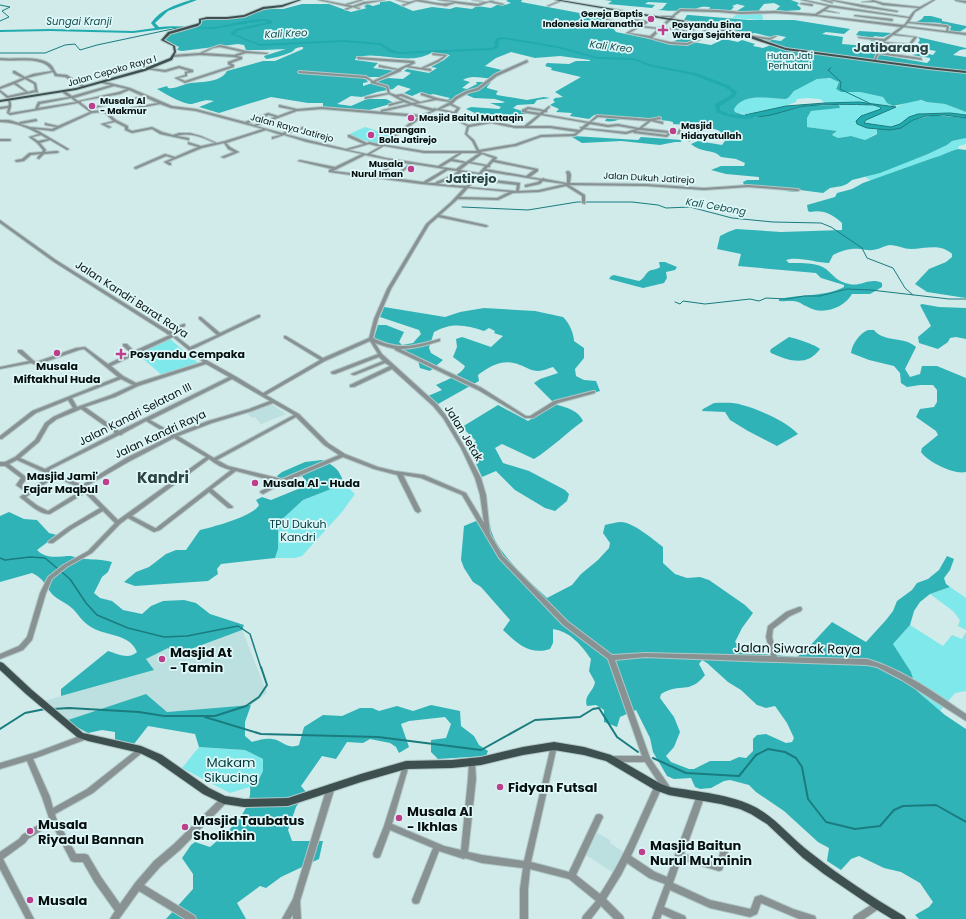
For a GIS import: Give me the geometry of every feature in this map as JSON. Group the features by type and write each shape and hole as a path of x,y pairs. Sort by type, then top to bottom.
{"main road":[{"name":"Jalan Cepoko Raya I","path":"0,101 16,97 64,92 147,69 168,60 173,56 174,46 162,39 169,33 197,25 202,19 244,16 264,8 282,6 300,0"},
{"path":"556,0 640,15 672,18 742,34 786,48 966,72"},
{"path":"0,665 49,710 84,737 141,750 158,758 206,791 224,800 244,803 288,802 331,787 406,765 481,761 523,751 554,746 584,751 608,758 669,792 700,798 721,800 741,805 754,811 770,821 827,871 876,905 901,919"}],"street":[{"path":"319,0 359,8"},
{"path":"344,4 362,0"},
{"path":"366,0 373,2"},
{"path":"346,9 353,6 384,0"},
{"path":"397,0 409,3"},
{"path":"403,5 415,0 446,5 466,0"},
{"path":"425,6 439,0 478,5 488,3 493,0"},
{"path":"473,0 503,4"},
{"path":"802,0 812,1 828,7"},
{"path":"822,0 838,2"},
{"path":"830,0 864,7 897,11"},
{"path":"881,3 885,0"},
{"path":"875,60 883,41 907,23 920,8 934,0"},
{"path":"956,0 966,2"},
{"path":"548,6 560,1"},
{"path":"863,2 873,1 920,8"},
{"path":"815,15 838,2"},
{"path":"800,4 828,7"},
{"path":"818,6 846,8 910,18"},
{"path":"891,15 908,7"},
{"path":"838,14 839,11 846,8"},
{"path":"598,16 610,10"},
{"path":"650,38 679,10 736,13 775,12 815,15 966,34"},
{"path":"822,10 838,14 948,27 947,31"},
{"path":"850,20 861,10"},
{"path":"621,12 605,20 625,22"},
{"path":"731,18 736,13"},
{"path":"592,15 609,18"},
{"path":"614,15 647,22"},
{"path":"620,25 640,15"},
{"path":"662,16 678,20"},
{"path":"892,21 896,16"},
{"path":"656,17 627,33 670,43 690,44 723,30"},
{"path":"616,20 631,24"},
{"path":"675,30 689,23"},
{"path":"684,32 704,25"},
{"path":"640,26 709,35"},
{"path":"704,31 712,27"},
{"path":"635,28 642,30"},
{"path":"728,39 742,34"},
{"path":"893,34 916,37 905,51"},
{"path":"748,36 770,39 776,36"},
{"path":"859,37 909,46"},
{"path":"200,54 220,46 246,52 268,54"},
{"path":"879,51 898,52"},
{"path":"879,51 921,59"},
{"path":"234,56 246,52"},
{"path":"147,69 165,71 179,67 192,71 186,73 186,75 176,78 186,82 233,66 229,64 241,58 234,56 200,54 173,56"},
{"path":"0,59 6,56"},
{"path":"422,68 445,57"},
{"path":"358,58 382,61 385,59 414,62 398,70 400,70 372,82"},
{"path":"0,59 35,60 48,64 56,75 66,76 85,87"},
{"path":"389,62 381,66 391,67 402,60"},
{"path":"377,145 397,134 421,116 451,103 456,98 467,92 480,88 496,75 527,61"},
{"path":"406,66 430,70"},
{"path":"391,67 389,69 398,70"},
{"path":"36,91 27,92 16,97 7,97 0,90 36,75 54,71"},
{"path":"14,72 28,78 35,84 37,95"},
{"path":"299,72 366,77 372,82 387,87 389,93"},
{"name":"Jalan Raya Jatirejo","path":"102,82 129,89 160,103 246,123 283,135 366,155 481,174"},
{"path":"15,83 27,92"},
{"path":"20,124 36,119 36,110 39,103 73,97 115,86"},
{"path":"8,100 10,108 8,113 10,114 79,102 120,93 129,89"},
{"path":"64,92 92,112"},
{"path":"366,98 389,93 411,104 434,110 455,113"},
{"path":"422,94 451,103 459,108 451,116"},
{"path":"395,96 400,95 419,102"},
{"path":"87,109 144,96"},
{"path":"380,112 436,99"},
{"path":"390,105 404,101"},
{"path":"44,153 44,150 38,142 30,137 53,130 92,112 105,112 160,103"},
{"path":"280,106 297,110"},
{"path":"525,127 549,107"},
{"path":"0,109 10,108"},
{"path":"255,126 297,110 329,108 421,116 451,116 468,126 491,122 525,127 550,127 578,131"},
{"path":"546,111 528,108 523,111 587,123 608,126 618,125 691,135 698,134 703,130 682,127 678,133"},
{"path":"105,112 115,121 126,127 126,129 133,132 152,128 161,133 188,141 201,147"},
{"path":"246,123 268,115 278,117"},
{"path":"349,136 367,144 424,152 462,153 479,152 516,145 541,136 573,135 598,116 650,120 662,123"},
{"path":"634,132 650,120 660,118"},
{"path":"0,121 9,121 30,128 41,133 49,140 68,149"},
{"path":"110,127 102,124 115,121"},
{"path":"618,125 623,121"},
{"path":"46,124 58,127"},
{"path":"129,130 145,126"},
{"path":"468,126 466,134 473,141 479,152 495,158 494,161"},
{"path":"601,130 608,126"},
{"path":"30,128 53,130"},
{"path":"273,138 302,128"},
{"path":"581,128 668,136 671,132"},
{"path":"170,164 166,162 201,147 224,142 266,129"},
{"path":"173,136 183,132 202,136 216,143"},
{"path":"689,140 691,135"},
{"path":"0,140 10,140"},
{"path":"38,142 49,140"},
{"path":"223,157 237,152 229,148 224,142"},
{"path":"345,150 367,144"},
{"path":"300,161 335,168 352,162 383,146"},
{"path":"17,161 23,160 30,154 57,152"},
{"name":"Jalan Dukuh Jatirejo","path":"436,184 454,176 479,152"},
{"path":"39,158 44,153"},
{"path":"438,167 462,153"},
{"path":"136,168 166,155 176,158"},
{"path":"451,160 489,166"},
{"path":"374,178 398,161"},
{"path":"371,339 376,318 389,288 428,224 458,198 466,188 494,161"},
{"path":"494,161 537,170 526,176 519,184 517,192"},
{"path":"391,179 413,163"},
{"name":"Jalan Dukuh Jatirejo","path":"335,168 330,171 374,178 512,192 539,191 568,185 646,185 704,189 748,186 776,187 798,190"},
{"path":"424,183 447,169"},
{"path":"512,174 517,169"},
{"name":"Jalan Dukuh Jatirejo","path":"485,170 543,179 568,185 582,193 585,202"},
{"path":"568,172 568,185"},
{"path":"476,179 519,184"},
{"path":"526,186 538,183 543,179"},
{"path":"458,198 498,199 512,192"},
{"path":"438,216 486,226"},
{"name":"Jalan Kandri Barat Raya","path":"0,221 55,261 171,334 206,362 298,415 326,444 342,455 376,468 422,476 464,494 501,557 565,622 611,658"},
{"path":"190,349 259,316"},
{"path":"200,318 220,335"},
{"path":"108,366 171,334 184,325"},
{"path":"285,337 323,360"},
{"path":"263,394 323,360 371,339 397,349 480,389 525,418 531,417 556,402 593,392"},
{"name":"Jalan Jetak","path":"371,339 380,355 435,405 445,417 478,478 483,495 489,538"},
{"path":"397,349 409,349 439,340"},
{"path":"125,346 134,353"},
{"path":"0,368 32,362 36,364 87,348 99,360 121,377 136,385"},
{"path":"20,350 32,362"},
{"path":"333,373 380,355"},
{"path":"352,374 386,361"},
{"path":"3,464 17,458 37,441 47,424 54,418 76,408 113,396 136,385 206,362"},
{"path":"352,386 392,367"},
{"path":"0,438 34,412 121,377"},
{"name":"Jalan Kandri Selatan III","path":"46,470 233,377"},
{"path":"69,398 76,408"},
{"name":"Jalan Kandri Raya","path":"30,492 23,497 36,507 48,512 84,489 118,464 174,436 210,422 248,412 274,401"},
{"path":"82,407 94,417 120,434"},
{"path":"0,658 21,648 30,638 48,582 55,574 65,566 86,555 118,523 192,468 298,415"},
{"path":"147,420 211,459 234,470 282,481"},
{"path":"263,492 282,481 342,455"},
{"path":"17,458 55,474 84,489 118,523"},
{"path":"3,464 24,478 18,485 30,492 55,474"},
{"path":"128,516 156,530 210,490 234,470"},
{"path":"399,473 418,511"},
{"path":"210,490 230,507"},
{"path":"51,542 70,528 103,509"},
{"path":"775,660 769,637 770,628 775,623 799,609"},
{"name":"Jalan Siwarak Raya","path":"611,658 645,655 874,663 917,686 966,718"},
{"path":"611,658 647,759 669,792"},
{"path":"0,766 84,737"},
{"path":"524,919 524,889 527,866 554,746"},
{"path":"0,856 22,841 25,836 52,816 90,791 141,750"},
{"path":"29,757 52,816 74,857 85,858 98,880 120,911"},
{"path":"608,758 647,759"},
{"path":"464,854 472,779 472,762"},
{"path":"377,854 388,826 406,765"},
{"path":"286,919 296,901 331,787"},
{"path":"586,919 602,901 626,858 658,787"},
{"path":"656,919 700,798"},
{"path":"114,919 138,886 157,864 224,800"},
{"path":"571,876 599,817"},
{"path":"388,826 437,846 482,859 527,866 571,876 602,901 620,919"},
{"path":"416,900 437,846"},
{"path":"679,856 717,867 719,866 724,853"},
{"path":"626,858 669,884 710,904 750,914 754,911 758,900 761,899 792,916 812,919"},
{"path":"0,861 30,919"},
{"path":"138,886 192,919"},
{"path":"296,901 297,919"},
{"path":"857,919 876,905"},
{"path":"659,909 682,919"}],"shaded area":[{"path":"859,102 896,107 866,120 864,123 891,127 900,124 909,117 918,114 950,113 966,115 966,118 944,115 926,116 913,120 901,128 890,130 867,128 857,124 856,121 861,116 881,109 880,107 873,105 839,104 805,106 767,116 760,117 745,115 786,106"},
{"path":"270,403 286,414 261,424 255,417 252,418 247,413"},
{"path":"242,630 267,693 251,705 167,712 146,694 65,721 44,701 154,670 146,659 168,648 175,655"},
{"path":"597,833 610,840 610,843 628,855 617,875 586,855"}],"green space":[{"name":"Hutan Jati Perhutani","path":"522,0 521,2 606,18 602,21 614,24 613,28 616,32 670,43 679,39 695,37 697,39 693,42 711,45 724,39 738,42 742,40 755,44 753,46 763,48 771,45 758,38 781,41 786,37 776,35 771,37 755,33 746,34 735,30 684,20 687,15 689,15 749,20 794,20 850,29 844,34 826,32 822,34 843,37 842,44 867,46 872,39 881,40 876,54 927,63 930,58 912,55 924,53 933,55 936,51 925,49 923,45 918,43 920,40 918,37 966,48 953,55 966,57 966,112 945,104 921,100 893,106 887,103 883,97 860,92 841,92 836,89 839,82 830,78 817,79 794,91 786,99 750,98 738,104 734,109 735,112 753,118 805,106 839,105 840,108 811,111 807,118 807,127 837,131 832,135 838,138 851,136 865,140 877,134 877,129 895,129 913,120 934,115 966,118 966,138 952,141 928,154 880,173 852,180 842,186 830,188 823,193 800,190 796,192 786,191 784,188 744,185 743,182 747,180 759,180 759,177 726,174 711,170 721,166 744,166 745,163 736,159 721,157 715,153 699,149 691,144 698,141 722,145 725,141 713,137 713,133 721,132 711,128 700,127 700,125 673,124 673,122 669,121 630,117 614,121 605,121 608,116 594,115 589,119 570,116 572,113 556,112 559,109 550,105 555,102 553,100 555,98 563,97 555,92 581,77 551,70 552,68 545,66 547,63 569,64 576,61 590,60 560,56 535,58 511,52 496,58 485,66 506,71 492,78 466,78 463,80 470,82 462,88 467,89 477,84 476,82 491,82 487,88 498,91 496,94 497,95 527,100 544,97 550,98 537,100 534,104 517,105 513,108 531,114 521,114 505,120 498,119 494,122 478,123 473,118 475,113 466,109 471,107 499,109 501,107 490,103 505,102 495,99 474,98 462,93 452,101 447,100 450,98 433,94 429,95 421,92 412,96 404,93 411,89 398,85 393,89 362,97 351,96 337,104 351,106 367,99 386,99 394,103 369,110 323,108 323,103 308,103 271,97 219,113 199,107 214,101 211,100 188,104 157,89 167,86 168,88 173,88 186,84 214,80 224,75 227,71 263,61 275,61 303,49 303,47 296,48 286,54 267,59 264,56 286,49 246,50 244,45 238,44 182,51 177,50 179,47 165,40 166,36 201,24 202,20 238,18 266,9 283,9 302,4 329,4 351,12 367,8 364,7 367,4 373,6 380,4 380,2 390,1 413,11 432,7 472,9 477,6 491,8 499,4 505,5 511,3 506,1","holes":["431,53 450,55 431,67 437,68 429,73 407,69 404,71 411,73 403,79 388,78 363,86 363,83 368,82 364,77 383,77 395,71 373,68 378,63 355,60 362,56 370,55 401,58 422,57"]},
{"path":"604,0 791,0 799,3 797,5 801,8 800,10 776,10 780,6 774,3 764,4 759,10 762,12 739,13 737,11 745,6 737,4 732,6 734,7 731,10 709,10 710,7 701,7 692,10 665,11 658,10 662,9 667,3 648,2 645,4 655,5 652,8 608,4 612,1"},
{"path":"739,13 762,13 763,20 732,18"},
{"path":"924,16 942,19 942,21 966,26 966,28 959,32 950,31 951,26 941,25 941,23 916,22"},
{"path":"859,31 892,33 883,37 874,36 873,38 856,35"},
{"path":"817,79 834,79 839,82 836,88 841,92 860,92 883,97 887,103 893,106 859,102 825,103 820,99 807,98 797,99 796,102 782,107 754,114 738,113 733,109 744,100 751,98 786,99 798,88"},
{"path":"916,100 945,104 966,112 966,115 950,113 924,113 909,117 900,124 891,127 864,123 880,114"},
{"path":"839,105 867,105 880,107 880,110 861,116 858,125 877,129 877,133 865,140 851,136 838,138 832,136 837,131 807,127 807,118 811,111 840,108"},
{"name":"Lapangan Bola Jatirejo","path":"365,127 394,136 377,144 347,135"},
{"path":"572,137 638,140 641,137 682,140 681,142 660,145 621,141 582,143"},
{"path":"966,138 966,144 959,146 958,149 872,181 865,177 928,154 952,141"},
{"path":"958,149 966,150 966,298 927,292 915,284 929,269 946,262 952,257 952,254 947,251 932,247 908,249 890,245 874,250 849,249 833,255 829,263 802,259 786,260 789,263 808,263 818,265 826,269 839,280 853,285 869,281 878,281 882,283 882,287 870,294 852,294 843,304 825,311 812,309 799,302 779,301 779,299 820,294 844,287 844,285 821,278 816,273 738,266 741,254 717,249 720,236 736,229 781,232 842,230 842,223 835,217 819,211 810,212 808,211 807,205 835,197 837,193 852,189 863,183"},
{"path":"659,262 665,262 677,267 675,270 666,272 667,278 664,283 643,288 609,279 614,275 639,281 649,271 660,267"},
{"path":"922,304 939,307 966,308 966,339 956,337 950,338 948,342 938,349 919,343 918,337 931,326 920,305"},
{"path":"384,307 445,317 460,312 484,308 535,311 563,317 565,319 571,328 574,341 584,348 584,358 575,369 576,376 584,380 596,381 600,391 558,403 557,405 575,412 583,421 534,459 502,444 495,448 503,463 529,471 565,490 569,494 567,501 555,511 545,508 515,490 496,471 482,477 469,448 476,441 462,427 498,405 528,421 556,405 534,383 540,379 558,373 553,367 535,371 514,363 508,362 498,364 478,375 479,381 438,404 428,396 442,390 436,385 457,375 465,366 453,357 457,347 456,339 462,337 491,347 503,336 494,333 495,331 489,328 484,331 465,326 447,327 434,332 429,348 431,353 443,360 430,371 420,368 417,357 374,338 378,325 386,325 404,332 399,342 402,345 413,343 421,334 419,330 380,317"},
{"path":"868,330 874,330 883,337 906,342 916,347 905,369 910,377 920,374 922,366 937,366 966,378 966,472 955,472 948,470 929,460 921,452 922,448 938,435 936,431 916,417 920,409 934,407 937,402 937,390 933,385 907,387 901,383 900,373 894,366 869,360 851,353 857,339"},
{"path":"789,337 820,349 815,355 804,360 797,361 771,353 771,349"},
{"path":"169,338 198,363 162,375 135,352"},
{"path":"714,403 736,403 749,407 772,416 793,429 798,434 777,446 730,420 725,412 702,411"},
{"path":"322,460 336,469 341,475 344,484 303,500 278,523 278,549 275,558 221,564 217,569 218,574 208,581 135,586 124,582 136,572 149,567 166,554 176,550 186,550 200,530 242,517 250,513 259,505 256,500 262,497 271,500 303,487 307,482 302,476 290,480 279,479 277,476 282,472 305,462"},
{"name":"TPU Dukuh Kandri","path":"344,484 355,494 342,512 302,556 295,558 275,558 278,549 277,523 303,500"},
{"path":"9,512 24,519 37,520 49,533 57,535 37,550 45,555 53,557 71,556 82,559 112,562 108,572 102,577 94,593 100,598 112,601 123,610 142,614 151,606 163,601 184,600 196,603 210,614 244,625 242,630 175,655 168,648 146,659 154,670 61,696 61,689 108,651 127,656 137,652 128,641 94,629 84,622 71,607 53,595 42,580 32,573 0,582 0,516"},
{"path":"476,521 490,524 492,533 504,554 512,564 547,598 572,585 581,574 598,560 609,548 610,543 603,533 605,525 621,522 626,523 643,532 663,547 663,563 675,574 687,578 700,577 709,580 745,605 753,613 742,628 735,642 749,653 797,657 807,649 832,622 866,642 893,611 897,601 912,590 917,583 928,579 939,570 947,556 954,559 950,570 944,578 946,584 950,587 930,594 920,602 914,611 910,625 893,644 911,672 917,691 945,715 966,729 966,919 919,919 915,915 929,907 933,902 920,883 901,872 884,868 859,856 851,859 841,870 827,861 829,848 818,842 784,811 756,792 749,785 730,780 724,781 711,788 700,789 695,787 691,778 674,779 667,776 653,752 650,738 636,710 620,717 617,727 604,722 604,710 596,705 587,706 586,699 595,682 589,671 591,659 575,640 565,633 553,629 553,643 550,649 536,651 524,647 503,630 510,620 481,587 473,582 461,560 464,526","holes":["702,660 757,705 766,708 775,706 787,723 794,738 792,742 786,743 766,734 757,735 753,739 753,751 746,758 739,757 730,761 710,761 694,769 689,769 671,762 666,756 674,747 680,732 674,717 660,698 661,694 674,689 694,685 705,675 699,664"]},
{"path":"950,587 966,598 966,630 958,626 960,620 953,611 930,594"},
{"path":"910,625 943,646 952,635 962,639 966,632 966,691 955,693 940,711 917,691 911,672 893,644"},
{"path":"146,694 167,712 251,705 245,722 245,736 252,742 272,739 288,746 299,745 304,727 323,715 342,716 360,708 372,708 379,711 397,706 413,711 431,705 460,711 461,726 474,736 479,745 488,751 486,756 438,759 431,752 431,740 446,738 451,724 445,717 409,721 401,724 409,747 399,753 396,747 390,743 370,739 363,743 347,742 336,759 322,756 301,786 306,792 296,807 288,830 292,841 323,841 319,859 281,877 266,888 260,886 237,903 246,919 166,919 193,889 193,874 182,858 191,845 195,842 210,847 238,821 247,804 250,795 250,786 256,785 263,771 263,759 245,750 199,747 195,734 148,726 134,744 115,740 115,732 102,730 88,733 65,721"},
{"name":"Makam Sikucing","path":"199,747 245,750 263,759 263,771 256,785 230,793 182,768"}],"waterway":[{"path":"158,29 153,23 166,10 195,0"},
{"path":"0,5 10,7 2,11 9,17 0,21"},
{"name":"Kali Kreo","path":"158,29 172,27 213,28 263,20 270,21 271,23 236,30 232,34 260,45 344,41 381,44 391,51 399,53 491,49 497,47 496,42 498,39 503,38 557,47 598,58 633,59 652,66 694,74 726,86 735,92 733,96 717,105 718,111 723,114 733,116 744,117 760,115"},
{"path":"0,53 45,53 65,45 75,44 80,50 182,27"},
{"name":"Sungai Kranji","path":"0,31 50,30 133,32 158,29"},
{"path":"831,68 828,70 841,82 840,89 869,103"},
{"name":"Kali Cebong","path":"462,207 528,210 577,202 632,202 658,205 666,208 690,207 732,218 773,222 821,223 831,227 862,248 867,258 893,268 905,288 913,295"},
{"path":"675,302 680,304 683,301 705,304 750,299 759,301 766,298 787,299 804,296 820,296 847,289 913,295"},
{"name":"Kali Cebong","path":"913,295 949,299 966,299"},
{"path":"0,558 5,560 30,557 45,558 70,579 86,603 97,615 128,628 164,637 187,636 238,626 250,634 261,668"},
{"path":"53,709 69,708 139,712 164,716 215,716 246,706 259,697 267,685 261,667"},
{"path":"205,717 261,734 378,737 481,750 535,720 580,717 593,709 599,708 617,737 638,752"},
{"path":"0,729 25,713 45,709"},
{"path":"653,758 686,773 739,776 756,755 768,749 785,752 796,758 802,767 808,799 826,822 855,829 880,826 894,810 903,806 936,805 966,822"}],"place":[{"name":"Gereja Baptis Indonesia Maranatha","path":"651,19"},
{"name":"Posyandu Bina Warga Sejahtera","path":"663,30"},
{"name":"Musala Al - Makmur","path":"92,106"},
{"name":"Masjid Baitul Muttaqin","path":"411,118"},
{"name":"Masjid Hidayatullah","path":"673,131"},
{"name":"Lapangan Bola Jatirejo","path":"371,135"},
{"name":"Musala Nurul Iman","path":"411,169"},
{"name":"Musala Miftakhul Huda","path":"57,353"},
{"name":"Posyandu Cempaka","path":"121,354"},
{"name":"Masjid Jami' Fajar Maqbul","path":"106,482"},
{"name":"Musala Al - Huda","path":"255,483"},
{"name":"Masjid At - Tamin","path":"162,659"},
{"name":"Fidyan Futsal","path":"500,787"},
{"name":"Musala Al - Ikhlas","path":"399,818"},
{"name":"Masjid Taubatus Sholikhin","path":"185,827"},
{"name":"Musala Riyadul Bannan","path":"30,831"},
{"name":"Masjid Baitun Nurul Mu'minin","path":"642,852"},
{"name":"Musala","path":"30,900"}],"district":[{"name":"Jatibarang","path":"891,47"},
{"name":"Jatirejo","path":"471,178"},
{"name":"Kandri","path":"163,478"}]}
